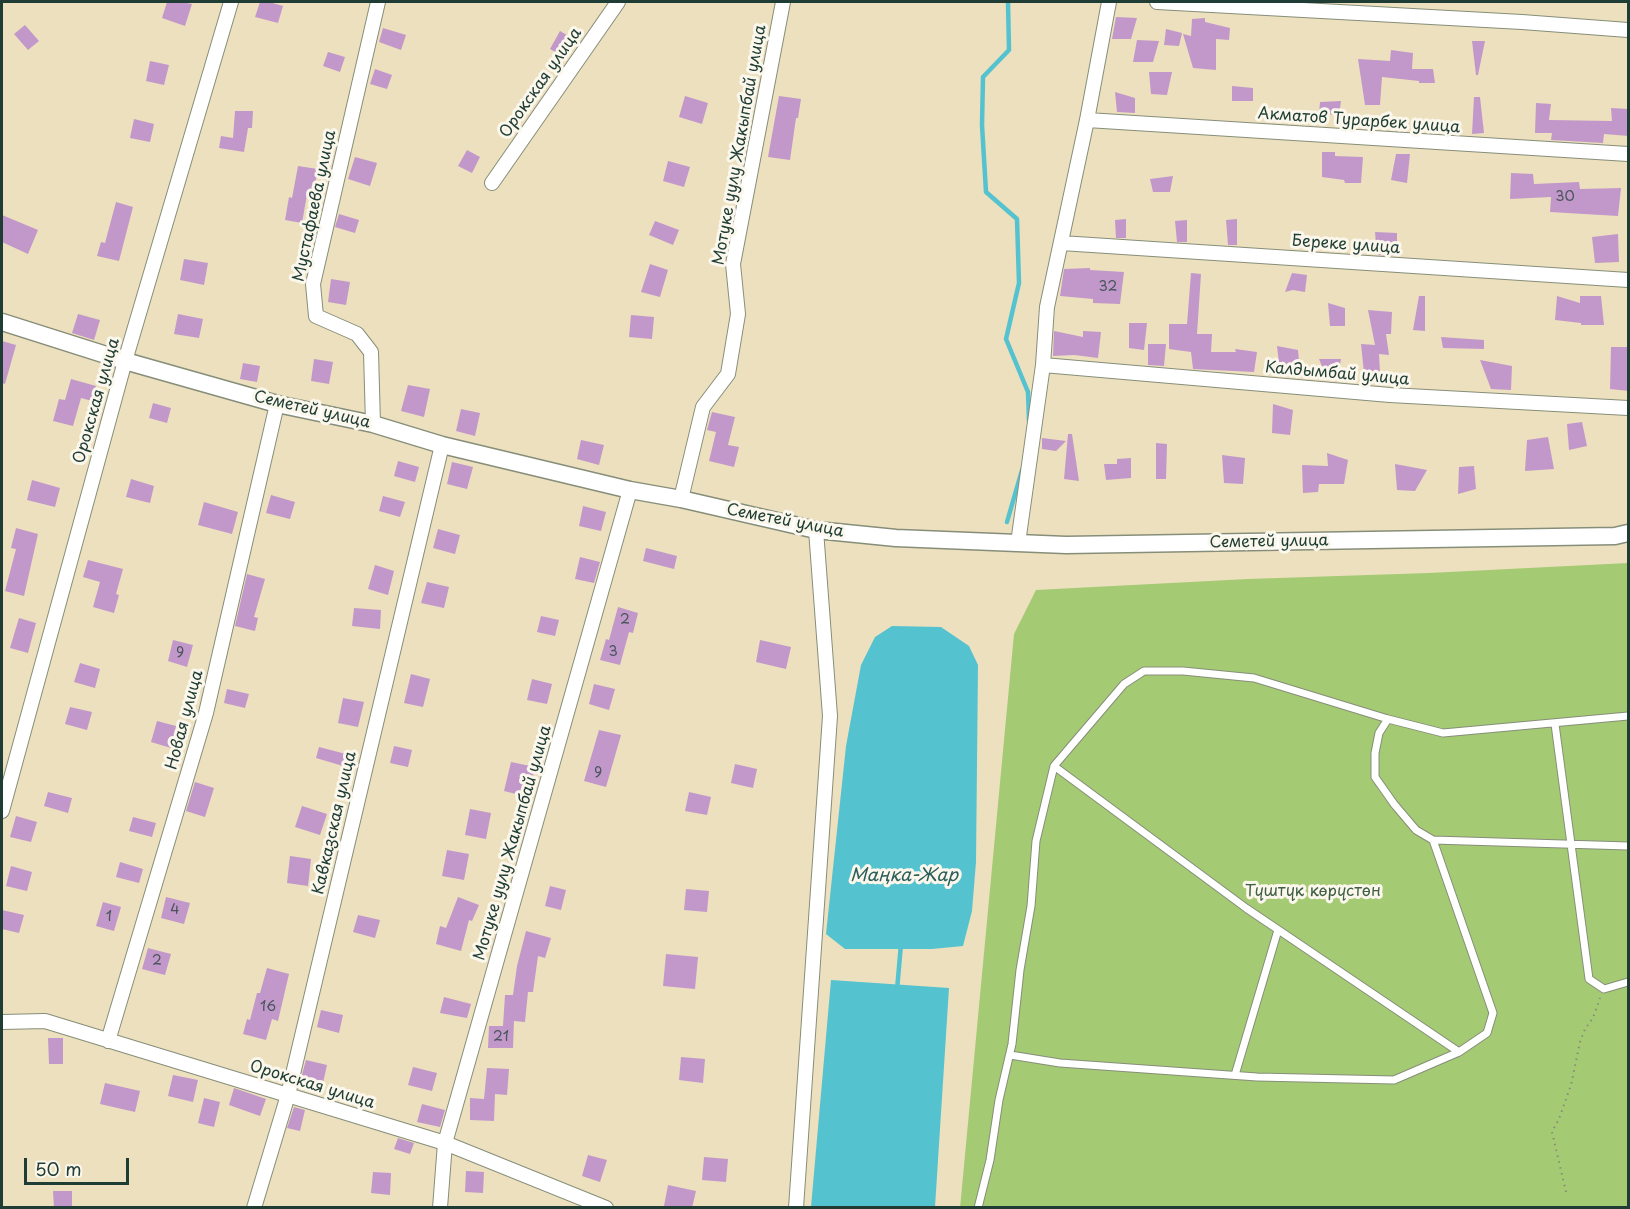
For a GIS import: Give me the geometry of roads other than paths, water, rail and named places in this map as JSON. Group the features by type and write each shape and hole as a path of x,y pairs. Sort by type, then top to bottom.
{"street":[{"name":"Орокская улица","path":"2,811 125,361 231,2"},
{"name":"Мустафаева улица","path":"373,424 371,352 357,334 315,316 313,284 378,2"},
{"name":"Орокская улица","path":"492,183 618,2"},
{"name":"Мотуке уулу Жакыпбай улица","path":"681,499 703,408 728,374 738,314 733,264 783,2"},
{"path":"1018,543 1043,365 1047,306 1088,120 1109,2"},
{"path":"1157,2 1629,30"},
{"name":"Акматов Турарбек улица","path":"1088,120 1629,154"},
{"name":"Береке улица","path":"1061,243 1629,280"},
{"name":"Семетей улица","path":"2,322 125,361 277,404 373,424 442,445 630,490 681,499 816,530 896,538 1102,545 1615,536 1629,533"},
{"name":"Калдымбай улица","path":"1043,365 1390,395 1629,408"},
{"name":"Новая улица","path":"108,1041 206,714 277,404"},
{"name":"Кавказская улица","path":"254,1208 288,1095 442,445"},
{"name":"Мотуке уулу Жакыпбай улица","path":"440,1208 445,1143 630,490"},
{"path":"796,1208 830,716 816,530"},
{"name":"Орокская улица","path":"2,1022 45,1021 445,1143 606,1208"}],"lane":[{"path":"978,1208 990,1160 999,1100 1010,1055 1030,906 1036,841 1054,766 1124,684 1144,671 1183,671 1254,678 1388,719 1443,733 1629,716"},
{"path":"1388,719 1379,733 1375,753 1375,777 1416,830 1433,840 1629,846"},
{"path":"1555,724 1589,979 1604,989 1629,982"},
{"path":"1054,766 1278,930 1459,1052"},
{"path":"1010,1055 1060,1063 1235,1075 1394,1080 1459,1052 1487,1033 1493,1013 1433,840"},
{"path":"1235,1075 1278,930"}],"water":[{"name":"Маңка-Жар","path":"892,626 941,627 969,646 978,665 976,862 972,911 963,946 932,949 845,949 826,934 846,746 861,665 875,637"},
{"path":"831,980 949,988 935,1207 811,1207"}],"waterway":[{"path":"1008,2 1009,50 983,77 982,125 986,192 1017,219 1019,283 1006,339 1028,392 1029,421"},
{"path":"1007,522 1022,470"},
{"path":"897,990 901,944"}],"park label":[{"name":"Түштүк көрүстөн","path":"1313,892"}]}
